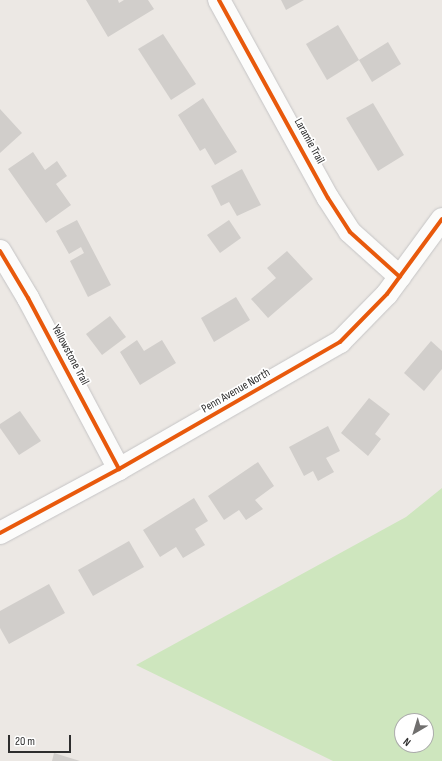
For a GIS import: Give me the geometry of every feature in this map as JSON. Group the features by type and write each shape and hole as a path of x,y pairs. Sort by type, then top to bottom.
{"street":[{"name":"Laramie Trail","path":"219,0 328,198 350,232 400,277"},
{"name":"Penn Avenue North","path":"0,533 119,469 340,342 365,319 400,277 442,219"},
{"name":"Yellowstone Trail","path":"0,251 28,298 119,469"}],"green space":[{"path":"442,488 442,761 333,761 136,665 406,517"}],"building":[{"path":"86,0 118,0 119,3 124,0 148,0 154,9 108,37"},
{"path":"281,0 304,0 286,10"},
{"path":"338,25 359,60 327,80 306,44"},
{"path":"163,34 196,84 171,100 138,49"},
{"path":"388,42 401,64 372,82 359,60"},
{"path":"203,98 237,152 215,165 205,148 200,151 178,115"},
{"path":"373,103 404,155 378,171 346,118"},
{"path":"0,109 22,133 0,153"},
{"path":"33,152 45,170 57,161 67,176 56,184 71,205 46,223 8,169"},
{"path":"242,169 261,205 237,216 229,202 221,206 211,186"},
{"path":"77,220 111,285 88,297 70,261 84,253 81,247 69,254 56,231"},
{"path":"229,220 241,238 220,253 207,235"},
{"path":"287,251 313,279 268,318 251,299 276,278 267,268"},
{"path":"236,297 250,320 214,342 201,318"},
{"path":"110,316 126,337 102,355 86,334"},
{"path":"137,340 144,351 162,340 176,363 140,385 120,352"},
{"path":"431,341 442,351 442,369 424,391 404,373"},
{"path":"369,398 390,414 375,434 381,439 368,456 341,433"},
{"path":"20,411 41,441 19,455 0,428 0,424"},
{"path":"328,426 340,451 326,458 334,472 318,481 313,471 304,476 289,447"},
{"path":"258,462 274,486 255,500 263,509 246,520 239,510 224,520 208,496"},
{"path":"194,498 208,521 195,529 205,545 183,558 176,547 160,557 143,530"},
{"path":"129,541 144,567 93,596 78,570"},
{"path":"49,584 65,613 9,644 0,628 0,611"},
{"path":"54,753 80,761 52,761"}],"cycle path":[{"path":"219,0 328,198 350,232 400,277"},
{"path":"0,533 119,469 340,342 387,294 442,219"},
{"path":"0,251 28,298 119,469"}]}
